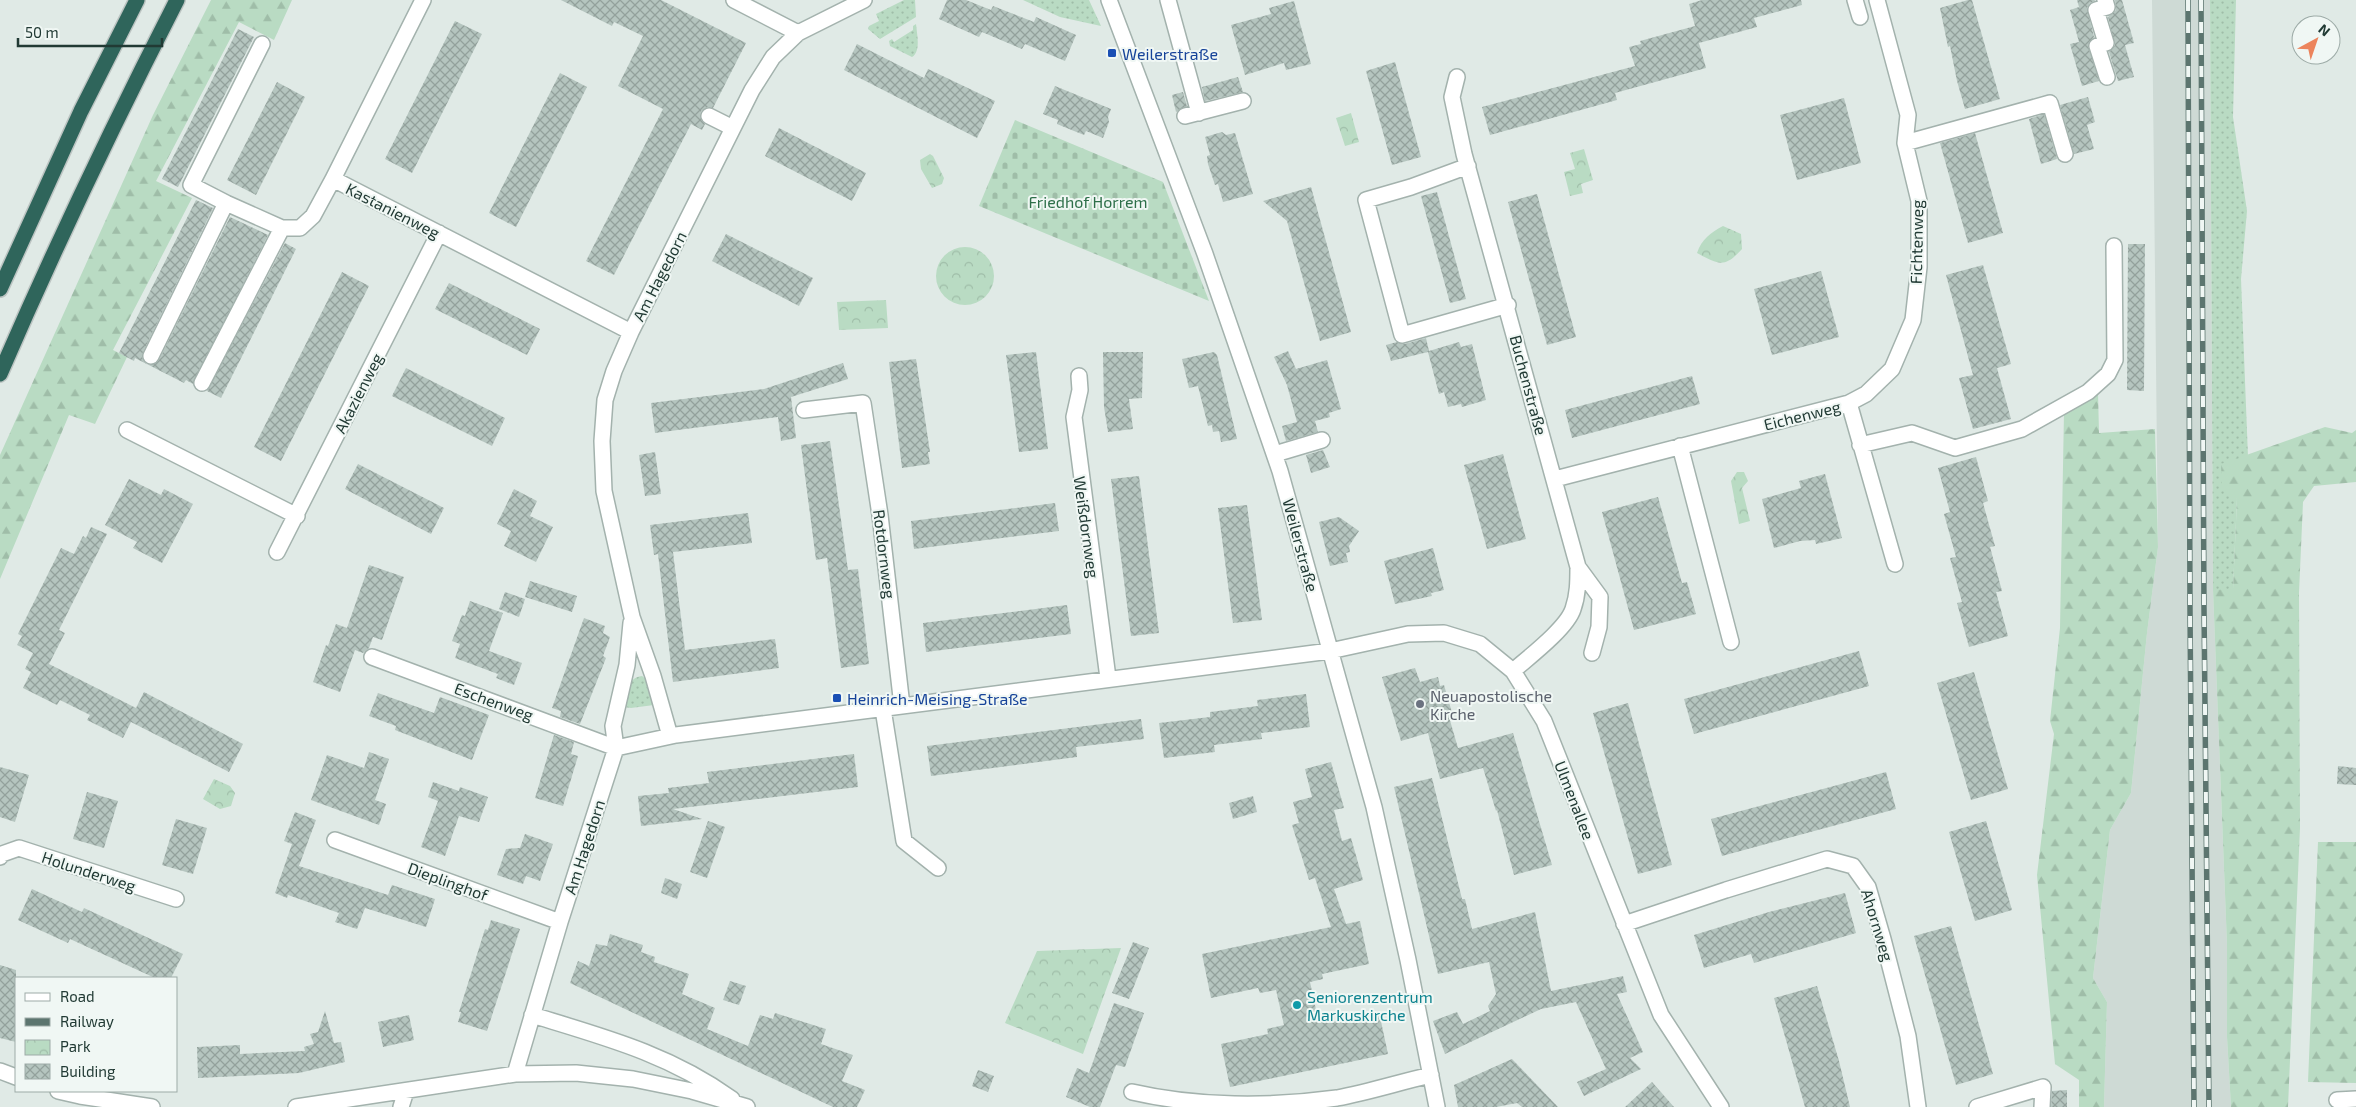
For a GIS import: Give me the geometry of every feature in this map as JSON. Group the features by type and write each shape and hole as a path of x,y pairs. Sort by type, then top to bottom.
{"highway":[{"path":"0,289 81,111 137,0"},
{"path":"0,374 39,284 101,151 177,0"}],"street":[{"name":"Kastanienweg","path":"423,0 334,179 631,332"},
{"path":"734,0 798,33"},
{"name":"Am Hagedorn","path":"670,736 653,676 632,617 604,491 602,441 605,400 614,371 631,332 752,90 774,57 798,33 864,0"},
{"name":"Weilerstraße","path":"1109,0 1202,246 1275,454 1374,807 1408,960 1437,1107"},
{"path":"1168,0 1192,115 1243,101"},
{"path":"1855,0 1860,17"},
{"name":"Fichtenweg","path":"1848,403 1866,394 1892,370 1913,320 1919,267 1919,201 1905,143 1908,115 1876,0"},
{"path":"2105,0 2107,7 2096,10 2106,43 2097,46 2107,76"},
{"path":"262,44 191,185 282,228 300,228 313,216 334,179"},
{"name":"Buchenstraße","path":"1457,77 1452,97 1468,166 1508,305 1578,567 1578,590 1573,612 1558,630 1513,671"},
{"path":"1905,143 2050,103 2066,154"},
{"path":"709,116 733,128"},
{"path":"1468,166 1411,187 1366,200 1402,335 1508,305"},
{"path":"150,356 226,203"},
{"path":"202,383 282,228"},
{"name":"Akazienweg","path":"277,552 297,516 439,233"},
{"path":"1860,445 1912,433 1955,448 2022,429 2088,392 2108,374 2115,360 2114,246"},
{"name":"Weißdornweg","path":"1079,376 1080,390 1074,417 1108,678"},
{"name":"Rotdornweg","path":"804,410 863,403 880,515 902,706"},
{"name":"Eichenweg","path":"1555,479 1848,403 1895,564"},
{"path":"127,430 297,516"},
{"path":"1275,454 1322,440"},
{"path":"1680,446 1731,642"},
{"path":"1578,567 1600,597 1599,628 1592,653"},
{"name":"Am Hagedorn","path":"515,1074 560,922 616,748 613,726 627,665 632,617"},
{"name":"Ulmenallee","path":"1330,651 1408,634 1444,633 1480,644 1513,671 1544,721 1661,1015 1721,1107"},
{"path":"616,748 670,736 1108,678 1330,651"},
{"name":"Eschenweg","path":"372,657 616,748"},
{"path":"884,709 904,841 938,868"},
{"name":"Dieplinghof","path":"335,840 560,922"},
{"name":"Holunderweg","path":"1,855 19,848 176,900"},
{"name":"Ahornweg","path":"1624,924 1827,859 1853,866 1868,887 1883,939 1908,1036 1919,1107"},
{"path":"532,1015 617,1041 666,1060 704,1079 744,1106"},
{"path":"0,1071 15,1077"},
{"path":"296,1107 515,1074 576,1073 633,1079 692,1091 744,1106"},
{"path":"1132,1092 1205,1104 1271,1105 1337,1098 1432,1080"},
{"path":"1985,1106 2043,1087 2042,1107"},
{"path":"401,1107 406,1091"},
{"path":"62,1092 152,1107"},
{"path":"2337,1100 2356,1099"}],"shaded area":[{"path":"2152,0 2210,0 2213,590 2227,944 2227,1037 2231,1107 2104,1107 2107,1002 2093,978 2110,830 2131,793 2147,633 2158,547"}],"green space":[{"path":"211,0 292,0 274,40 239,22 156,181 192,198 113,350 127,357 95,424 69,415 0,579 0,455 153,115"},
{"path":"904,0 915,0 916,17 880,39 868,29 869,26 879,21 876,14"},
{"path":"1023,0 1089,0 1101,26 1060,17"},
{"path":"2210,0 2236,0 2233,117 2247,211 2241,279 2248,457 2222,465 2237,499 2233,590 2213,590"},
{"path":"916,24 917,51 912,57 890,46 889,41 892,39 894,42 913,30 913,26"},
{"path":"1351,113 1359,142 1345,146 1336,118"},
{"name":"Friedhof Horrem","path":"1015,120 1163,182 1209,301 979,206"},
{"path":"1584,149 1593,180 1581,184 1583,193 1570,196 1564,172 1575,169 1570,153"},
{"path":"930,154 933,156 944,178 942,184 932,188 921,169 920,160"},
{"path":"1723,226 1741,234 1742,249 1731,259 1721,263 1697,253 1707,237"},
{"path":"959,247 971,247 986,255 994,270 994,282 986,297 971,305 959,305 944,297 936,282 936,270 944,255"},
{"path":"886,300 888,328 839,330 837,302"},
{"path":"2098,392 2099,433 2155,429 2158,547 2147,633 2131,793 2110,830 2093,978 2107,1002 2104,1107 2079,1107 2079,1080 2055,1064 2037,875 2054,734 2050,721 2060,628 2064,412"},
{"path":"2325,427 2352,433 2356,430 2356,482 2314,486 2303,502 2299,593 2300,828 2288,1107 2231,1107 2227,1037 2227,944 2213,590 2233,589 2237,499 2222,488 2221,464"},
{"path":"1737,472 1744,472 1748,481 1742,488 1750,521 1739,524 1731,481"},
{"path":"642,676 647,680 654,705 624,707 631,683 637,677"},
{"path":"214,779 230,786 235,793 231,806 220,809 203,799"},
{"path":"2318,842 2356,842 2356,1083 2308,1082"},
{"path":"1121,948 1083,1054 1005,1023 1037,951"}],"building":[{"path":"561,0 661,0 746,43 713,108 708,107 701,111 700,117 705,124 702,130 691,124 614,275 586,261 663,109 618,86 643,36 614,22 612,26"},
{"path":"947,0 966,0 991,10 993,6 1034,22 1036,17 1076,35 1065,61 1025,44 1022,49 982,32 979,37 939,19"},
{"path":"1702,0 1801,0 1802,5 1754,18 1757,27 1699,43 1706,68 1615,93 1617,100 1490,135 1482,107 1635,66 1629,47 1641,44 1640,41 1695,26 1689,4"},
{"path":"1972,0 2000,99 1965,109 1950,46 1948,47 1940,8"},
{"path":"2077,0 2096,0 2090,3 2087,8 2094,37 2088,45 2099,81 2082,86 2070,44 2079,42 2070,10 2079,7"},
{"path":"2115,0 2122,0 2134,43 2125,45 2134,77 2118,81 2109,52 2115,45 2108,17 2116,10"},
{"path":"1294,1 1311,64 1286,70 1284,63 1245,75 1231,25 1271,14 1269,8"},
{"path":"455,21 482,34 412,173 385,159"},
{"path":"238,29 254,37 178,187 162,179"},
{"path":"857,44 924,78 928,69 995,101 977,138 844,70"},
{"path":"1395,62 1421,157 1392,165 1366,71"},
{"path":"560,73 587,87 516,227 489,213"},
{"path":"1238,77 1243,92 1205,101 1202,87"},
{"path":"277,82 305,97 256,195 227,180"},
{"path":"1055,86 1111,109 1108,117 1109,122 1103,138 1086,131 1084,135 1057,124 1058,120 1043,114"},
{"path":"1183,92 1187,106 1176,112 1172,95"},
{"path":"2088,97 2095,122 2087,125 2094,149 2074,154 2060,105"},
{"path":"1844,98 1861,163 1797,180 1780,115"},
{"path":"2044,114 2057,159 2041,164 2029,119"},
{"path":"779,128 866,173 852,201 765,156"},
{"path":"1222,132 1226,135 1235,133 1253,194 1223,202 1218,184 1215,185 1208,164 1207,156 1210,155 1205,137"},
{"path":"1975,133 2003,233 1968,243 1940,143"},
{"path":"1311,187 1351,332 1320,341 1287,221 1263,201"},
{"path":"1437,192 1466,299 1450,303 1421,196"},
{"path":"1537,194 1576,337 1547,345 1508,202"},
{"path":"196,200 213,208 143,352 142,357 146,363 135,358 134,361 119,353"},
{"path":"230,217 268,235 193,384 186,380 184,383 147,364 152,365 159,360"},
{"path":"726,234 813,278 799,306 712,261"},
{"path":"285,243 296,249 221,398 207,391"},
{"path":"2128,244 2145,244 2144,391 2127,390"},
{"path":"1983,265 2011,364 1997,368 2011,419 1973,429 1959,378 1973,375 1946,275"},
{"path":"1821,271 1839,337 1772,355 1754,289"},
{"path":"342,272 369,286 281,461 254,447"},
{"path":"449,283 540,329 527,355 435,309"},
{"path":"1426,338 1429,351 1459,342 1461,347 1472,344 1486,400 1462,407 1461,404 1448,407 1444,392 1439,394 1428,352 1391,361 1386,345 1397,342 1405,344"},
{"path":"1288,351 1296,369 1327,360 1341,409 1329,413 1330,417 1315,421 1318,432 1286,441 1282,426 1297,422 1287,385 1274,357"},
{"path":"1036,352 1048,449 1019,452 1006,355"},
{"path":"1103,352 1143,352 1142,398 1129,399 1133,429 1108,432 1104,407"},
{"path":"1214,352 1217,355 1237,439 1221,442 1219,431 1213,432 1212,425 1208,426 1198,386 1189,388 1182,359"},
{"path":"916,359 930,452 928,452 930,464 902,468 889,362"},
{"path":"843,363 848,379 791,397 796,438 781,441 778,417 655,433 651,403 764,389"},
{"path":"406,368 505,418 492,446 392,396"},
{"path":"1692,376 1700,404 1572,438 1565,410"},
{"path":"830,441 848,570 858,569 869,664 841,668 827,558 816,560 801,445"},
{"path":"1323,450 1330,467 1311,473 1306,455"},
{"path":"655,452 661,494 645,496 639,455"},
{"path":"1503,454 1526,539 1487,549 1464,465"},
{"path":"1976,457 1988,501 1983,503 1995,546 1990,547 2002,591 1996,592 2008,636 1969,647 1957,603 1962,602 1950,558 1956,557 1944,514 1950,512 1938,468"},
{"path":"358,464 444,508 431,534 345,489"},
{"path":"1825,474 1842,538 1816,544 1815,540 1800,541 1774,548 1762,499 1801,488 1799,481"},
{"path":"1139,476 1159,633 1131,636 1111,479"},
{"path":"129,479 161,495 164,489 193,504 162,563 133,548 137,542 105,525"},
{"path":"514,489 537,501 530,516 553,527 536,562 504,546 511,531 497,524"},
{"path":"1658,497 1682,583 1687,582 1696,614 1634,630 1602,512"},
{"path":"1055,503 1059,531 914,549 911,521"},
{"path":"1247,505 1262,620 1233,623 1218,508"},
{"path":"748,513 752,543 673,552 685,650 775,639 779,668 673,682 658,554 654,555 650,525"},
{"path":"1339,517 1359,531 1349,546 1350,552 1346,553 1348,562 1330,566 1319,522"},
{"path":"91,527 107,534 59,630 65,633 49,664 136,708 144,692 243,744 229,772 131,722 123,738 87,720 90,715 60,700 57,705 23,688 31,672 25,669 33,653 17,645 22,636 18,634 61,548 74,554 83,536 86,538"},
{"path":"1433,548 1444,590 1431,593 1432,596 1395,604 1384,561"},
{"path":"369,565 404,577 382,640 373,637 369,648 363,653 355,650 340,692 313,682 326,645 328,646 336,624 347,628"},
{"path":"530,581 577,596 572,612 525,597"},
{"path":"505,592 525,599 519,617 499,609"},
{"path":"470,601 503,613 489,651 522,663 514,685 496,678 498,674 455,658 460,644 452,641 462,615 465,616"},
{"path":"1067,605 1071,634 926,652 923,623"},
{"path":"584,618 605,626 603,633 610,637 603,656 606,658 580,724 560,717 561,711 552,708"},
{"path":"1859,651 1869,686 1694,734 1684,699"},
{"path":"1415,668 1420,682 1438,677 1440,686 1444,685 1453,716 1449,717 1458,748 1513,733 1552,865 1514,875 1497,810 1483,768 1440,779 1428,733 1401,741 1382,677"},
{"path":"1974,672 2008,789 1971,800 1937,683"},
{"path":"378,693 434,713 440,697 489,715 472,760 395,730 396,726 369,716"},
{"path":"1306,694 1310,727 1261,733 1262,739 1214,745 1215,752 1164,758 1159,723 1210,717 1210,712 1258,706 1257,700"},
{"path":"1628,703 1672,865 1638,874 1593,713"},
{"path":"1141,719 1144,739 1076,747 1077,757 931,776 927,746"},
{"path":"554,735 574,742 571,754 578,756 563,806 535,798"},
{"path":"369,752 389,759 375,800 386,804 379,825 311,800 327,755 364,768"},
{"path":"854,754 858,787 673,809 702,819 641,826 638,796 669,793 668,788 709,783 707,772"},
{"name":"Seniorenzentrum Markuskirche","path":"1331,762 1344,808 1334,810 1342,841 1351,838 1363,880 1334,889 1346,924 1360,921 1369,964 1322,974 1323,979 1310,982 1318,1019 1331,1016 1332,1022 1379,1012 1388,1054 1230,1087 1221,1044 1268,1034 1267,1029 1284,1025 1276,990 1260,993 1258,988 1211,998 1202,954 1331,927 1315,878 1309,880 1292,825 1299,823 1293,802 1312,797 1305,769"},
{"path":"2338,766 2356,768 2356,785 2337,784"},
{"path":"0,767 29,775 15,822 0,817"},
{"path":"1886,772 1896,809 1722,856 1711,819"},
{"path":"1432,778 1462,899 1465,899 1472,929 1535,912 1551,991 1623,976 1627,992 1617,994 1643,1052 1630,1058 1641,1069 1584,1096 1577,1082 1606,1069 1576,1002 1541,1009 1445,1054 1433,1021 1457,1012 1463,1024 1490,1011 1488,1006 1496,994 1489,962 1438,974 1394,787"},
{"path":"433,782 459,791 460,787 488,797 479,822 459,816 445,856 421,847 438,801 428,797"},
{"path":"87,792 118,801 104,848 73,839"},
{"path":"1253,796 1257,812 1233,819 1229,803"},
{"path":"295,812 316,820 299,866 388,895 392,885 435,899 426,927 365,908 357,929 335,922 339,913 288,895 287,898 275,893 292,844 284,841"},
{"path":"176,819 207,828 193,874 162,865"},
{"path":"708,821 725,827 707,878 690,872"},
{"path":"1986,821 2012,910 1975,921 1949,832"},
{"path":"525,834 553,844 540,881 526,876 523,884 497,875 506,849 520,848"},
{"path":"665,878 682,884 677,899 661,893"},
{"path":"32,889 82,912 84,908 183,954 172,977 153,977 70,939 68,943 18,920"},
{"path":"1845,893 1856,933 1754,963 1751,954 1704,968 1694,935 1769,912"},
{"path":"491,920 520,929 487,1031 458,1022 461,1012 459,1012 485,929 488,930"},
{"path":"1951,926 1993,1074 1956,1085 1914,936"},
{"path":"610,934 643,945 641,952 655,957 654,962 689,974 682,994 715,1008 707,1029 748,1046 760,1015 773,1019 775,1013 826,1029 821,1044 853,1055 842,1081 865,1090 857,1107 833,1107 570,983 578,961 589,966 596,944 607,946"},
{"path":"1133,942 1149,948 1129,999 1112,993"},
{"path":"0,965 16,970 16,977 15,1042 0,1038"},
{"path":"730,981 746,986 739,1005 723,1000"},
{"path":"1817,986 1850,1107 1805,1107 1774,998"},
{"path":"1114,1003 1144,1013 1125,1067 1116,1065 1100,1107 1090,1107 1066,1097 1077,1068 1089,1073"},
{"path":"325,1011 334,1043 341,1042 345,1062 299,1073 198,1078 197,1047 240,1045 240,1054 305,1051 304,1047 314,1044 310,1034 318,1032"},
{"path":"409,1015 414,1040 383,1047 378,1022"},
{"path":"1512,1059 1558,1107 1522,1107 1517,1103 1496,1107 1458,1107 1454,1085"},
{"path":"978,1070 994,1076 988,1092 972,1086"},
{"path":"1652,1082 1674,1107 1625,1107"},
{"path":"2067,1090 2067,1107 2051,1107 2052,1091"}],"railway":[{"path":"2188,0 2194,1107"},
{"path":"2201,0 2209,1107"}],"place":[{"name":"Weilerstraße","path":"1112,53"},
{"name":"Heinrich-Meising-Straße","path":"837,698"},
{"name":"Neuapostolische Kirche","path":"1420,704"},
{"name":"Seniorenzentrum Markuskirche","path":"1297,1005"}]}
